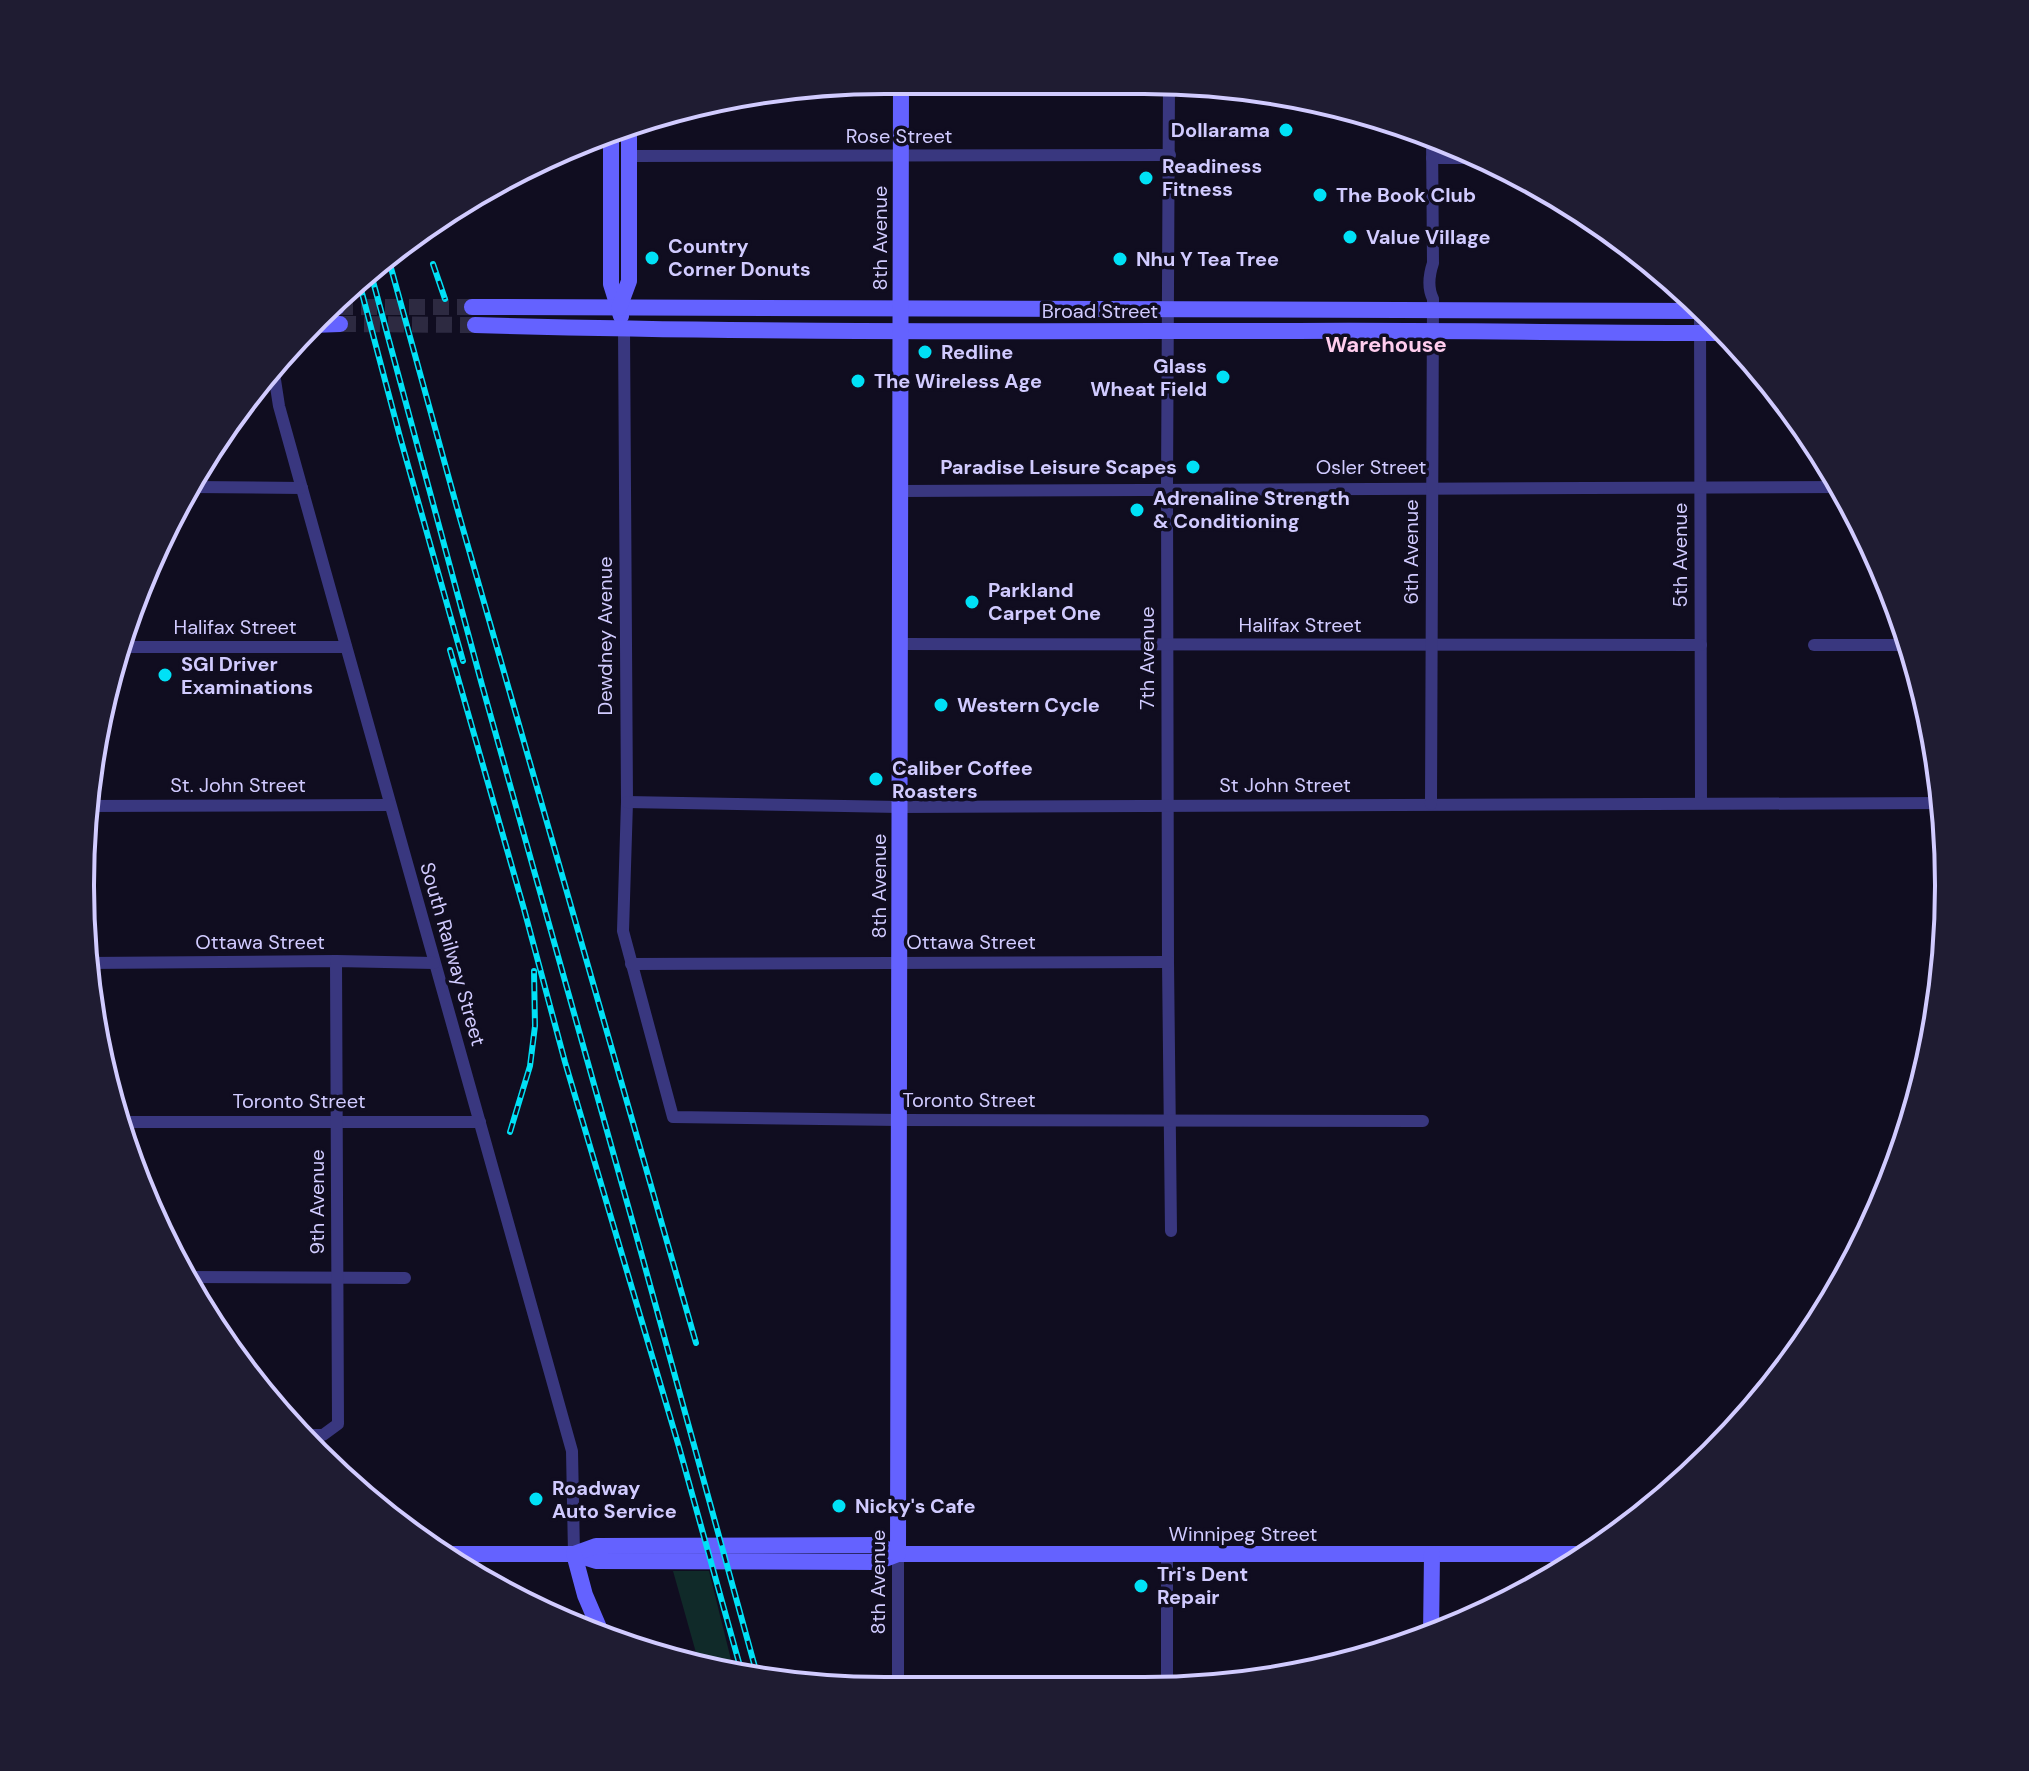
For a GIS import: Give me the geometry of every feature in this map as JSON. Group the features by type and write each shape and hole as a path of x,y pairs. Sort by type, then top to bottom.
{"main road":[{"name":"8th Avenue","path":"898,1554 901,94"},
{"name":"Dewdney Avenue","path":"619,308 629,281 629,137"},
{"name":"Dewdney Avenue","path":"611,144 611,284 624,329"},
{"name":"Broad Street","path":"472,307 1168,310 1432,305 1686,310"},
{"name":"Broad Street","path":"475,325 900,332 1433,330 1710,333"},
{"name":"Winnipeg Street","path":"462,1554 574,1554 596,1561 830,1562 877,1562 898,1554 1567,1554"},
{"path":"574,1554 585,1595 597,1622"},
{"path":"1431,1623 1432,1554"}],"street":[{"name":"7th Avenue","path":"1169,95 1167,806 1171,1231"},
{"name":"6th Avenue","path":"1431,804 1432,305 1437,292 1433,263 1432,149"},
{"name":"Rose Street","path":"629,156 1170,155"},
{"path":"1432,158 1455,158"},
{"name":"5th Avenue","path":"1700,324 1701,803"},
{"name":"Dewdney Avenue","path":"624,329 627,802 623,931 631,964"},
{"name":"South Railway Street","path":"275,382 279,406 572,1451 574,1554"},
{"path":"202,487 302,488"},
{"name":"Osler Street","path":"900,491 1827,487"},
{"name":"Halifax Street","path":"900,644 1701,645"},
{"path":"1814,645 1897,645"},
{"name":"Halifax Street","path":"131,647 346,647"},
{"name":"St John Street","path":"627,802 899,807 1930,803"},
{"name":"St. John Street","path":"99,806 390,805"},
{"name":"9th Avenue","path":"317,1435 323,1435 338,1424 336,961"},
{"name":"Ottawa Street","path":"631,964 1168,962"},
{"name":"Ottawa Street","path":"98,963 434,963"},
{"name":"Toronto Street","path":"631,964 673,1117 1423,1121"},
{"name":"Toronto Street","path":"131,1122 480,1122"},
{"path":"198,1277 405,1278"},
{"name":"8th Avenue","path":"898,1554 898,1677"},
{"path":"1167,1554 1167,1676"}],"green space":[{"path":"673,1571 709,1571 732,1662 696,1654"}],"tunnel":[{"path":"346,307 472,307"},
{"path":"340,324 475,325"}],"railway":[{"path":"433,264 445,299"},
{"path":"391,268 696,1343"},
{"path":"373,283 755,1666"},
{"path":"362,292 463,661"},
{"path":"450,650 565,1062 739,1663"},
{"path":"510,1132 530,1066 535,1026 534,971"}],"place":[{"name":"Dollarama","path":"1286,130"},
{"name":"Readiness Fitness","path":"1146,178"},
{"name":"The Book Club","path":"1320,195"},
{"name":"Value Village","path":"1350,237"},
{"name":"Country Corner Donuts","path":"652,258"},
{"name":"Nhu Y Tea Tree","path":"1120,259"},
{"name":"Redline","path":"925,352"},
{"name":"Glass Wheat Field","path":"1223,377"},
{"name":"The Wireless Age","path":"858,381"},
{"name":"Paradise Leisure Scapes","path":"1193,467"},
{"name":"Adrenaline Strength & Conditioning","path":"1137,510"},
{"name":"Parkland Carpet One","path":"972,602"},
{"name":"SGI Driver Examinations","path":"165,675"},
{"name":"Western Cycle","path":"941,705"},
{"name":"Caliber Coffee Roasters","path":"876,779"},
{"name":"Roadway Auto Service","path":"536,1499"},
{"name":"Nicky's Cafe","path":"839,1506"},
{"name":"Tri's Dent Repair","path":"1141,1586"}],"district":[{"name":"Warehouse","path":"1386,344"}]}
